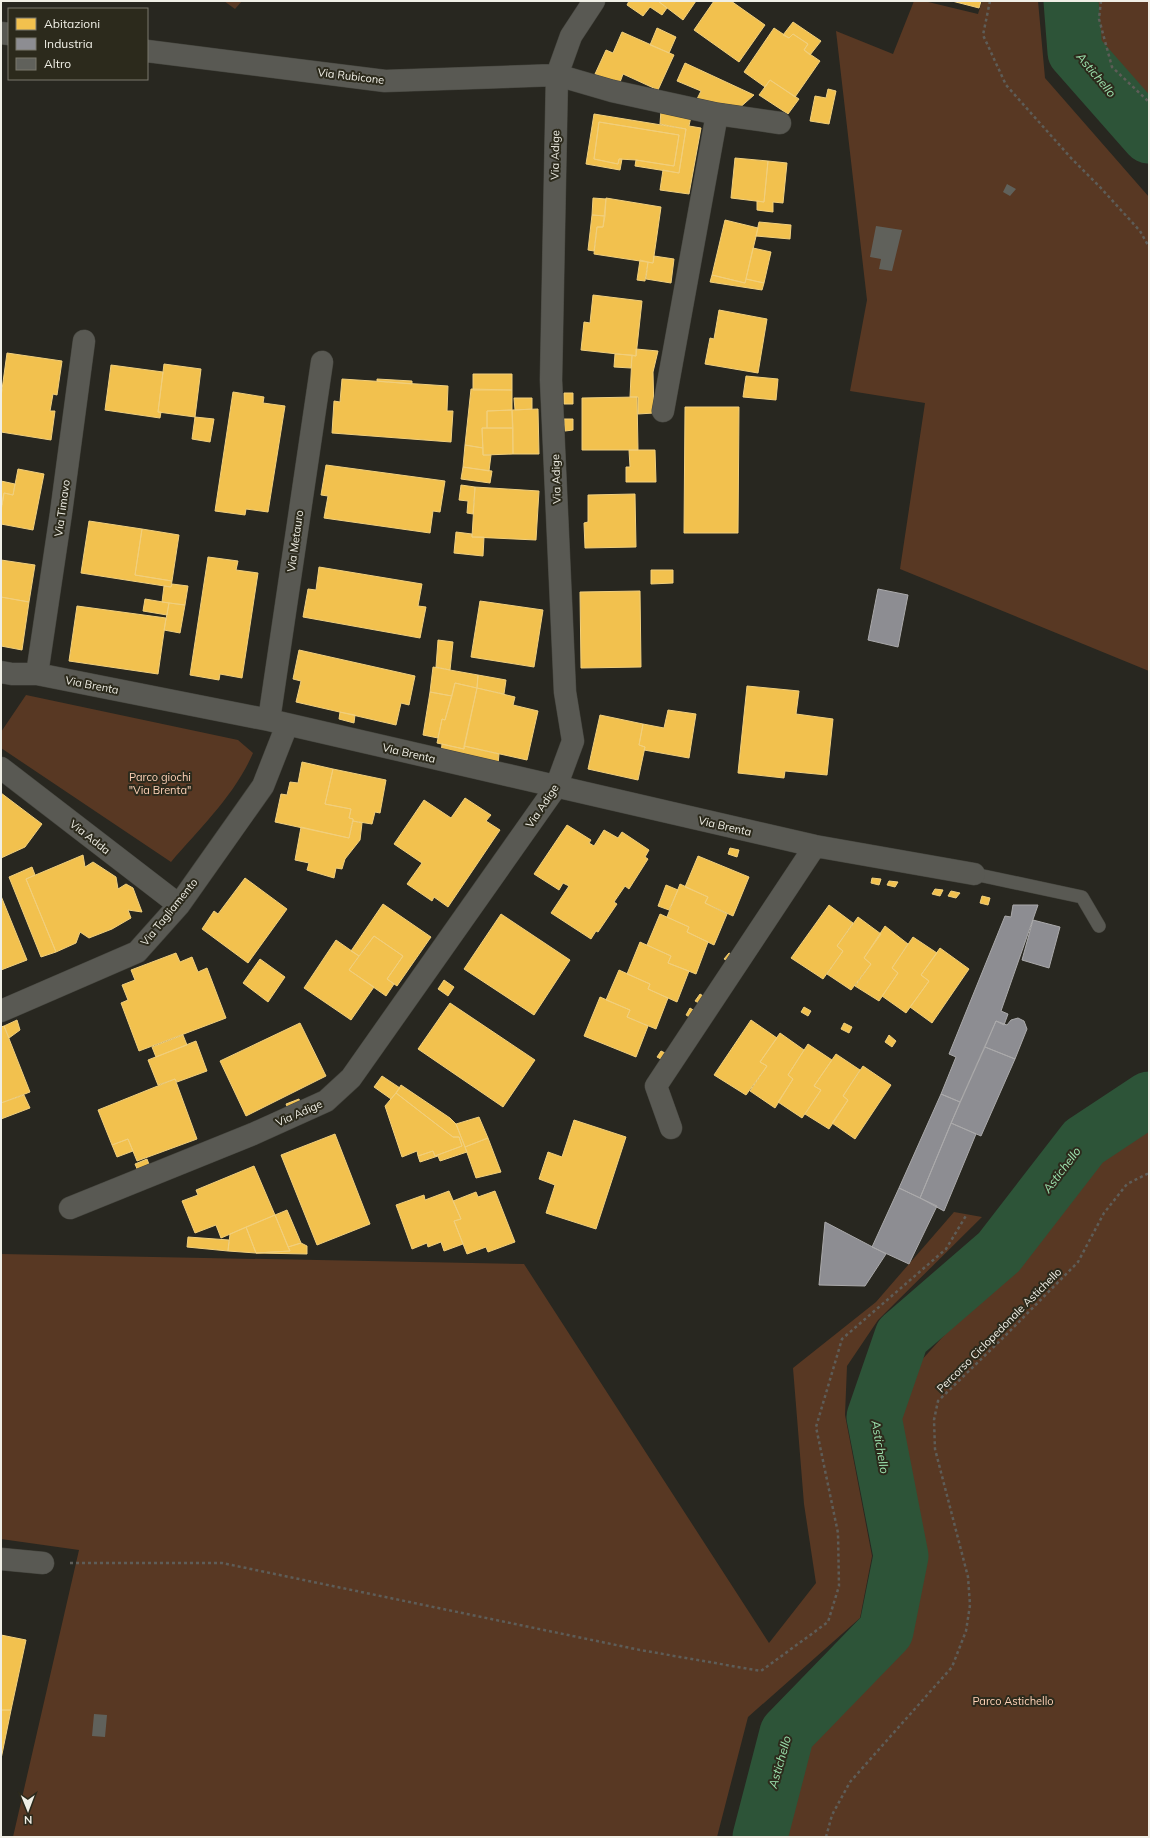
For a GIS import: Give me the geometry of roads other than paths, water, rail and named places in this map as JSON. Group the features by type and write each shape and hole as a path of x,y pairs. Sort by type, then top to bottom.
{"street":[{"name":"Via Adige","path":"70,1208 253,1134 326,1100 351,1078 556,787 573,741 565,692 551,380 557,75 571,36 594,1"},
{"name":"Via Rubicone","path":"148,51 385,81 557,75"},
{"path":"557,75 612,91 716,114 780,123"},
{"path":"663,411 716,114"},
{"name":"Via Timavo","path":"37,674 61,513 84,341"},
{"name":"Via Metauro","path":"278,722 322,362"},
{"name":"Via Brenta","path":"1,672 12,674 37,674 278,722 815,846 974,874"},
{"name":"Via Tagliamento","path":"1,1011 137,952 179,905 263,786 278,722"},
{"name":"Via Adda","path":"1,768 179,905"},
{"path":"671,1128 656,1086 815,846"},
{"path":"1,1559 43,1563"}],"lane":[{"path":"974,874 1082,897 1099,926"}],"waterway":[{"name":"Astichello","path":"1071,1 1075,52 1149,136"},
{"name":"Astichello","path":"760,1837 787,1733 886,1631 901,1556 874,1417 902,1336 999,1252 1084,1142 1149,1099"}],"park label":[{"name":"Parco giochi \"Via Brenta\"","path":"160,783"},
{"name":"Parco Astichello","path":"1013,1701"}]}
